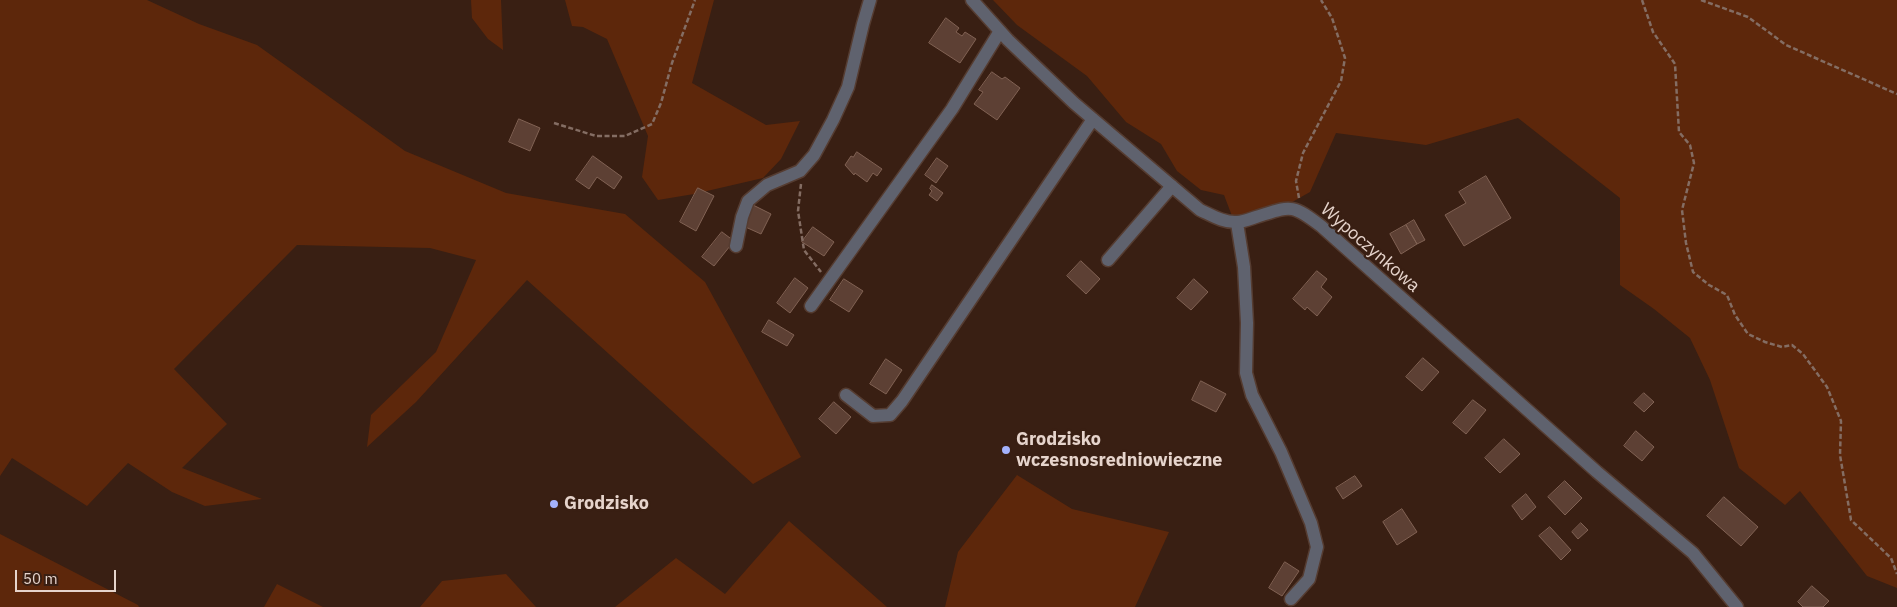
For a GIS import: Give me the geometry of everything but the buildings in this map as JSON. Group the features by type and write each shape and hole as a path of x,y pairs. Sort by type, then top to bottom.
{"street":[{"path":"736,246 748,201 767,185 800,171 814,155 848,87 870,0"},
{"name":"Wypoczynkowa","path":"972,0 1000,31 1074,103 1200,210 1222,220 1238,222 1282,209 1294,208 1302,212 1371,270 1638,507 1693,553 1737,607"},
{"path":"811,306 952,109 1000,31"},
{"path":"846,395 873,416 890,415 902,401 1093,119"},
{"path":"1108,260 1172,186"},
{"path":"1238,222 1244,267 1246,304 1246,373 1252,395 1281,452 1311,523 1318,547 1309,579 1291,599"}],"path":[{"path":"554,122 596,136 625,136 652,124 695,0"},
{"path":"1302,212 1296,181 1303,153 1341,81 1345,58 1332,18 1321,0"},
{"path":"1642,0 1653,32 1675,64 1679,132 1690,145 1694,163 1682,210 1686,243 1693,272 1709,285 1727,295 1748,334 1765,342 1782,346 1792,345 1803,354 1827,387 1841,421 1840,455 1851,520 1890,558 1897,574"},
{"path":"1702,0 1748,17 1786,45 1897,94"},
{"path":"804,166 798,211 804,250 820,272 830,281"}],"shaded area":[{"path":"0,0 147,0 199,24 257,45 405,151 506,193 625,214 705,282 801,457 753,484 527,280 416,402 367,447 371,415 436,352 476,260 430,248 297,245 174,369 227,424 182,468 262,499 205,506 172,492 128,463 87,506 12,458 0,476"},
{"path":"471,0 501,0 503,50 488,39 472,18"},
{"path":"565,0 714,0 692,83 766,125 800,121 781,159 763,178 694,194 658,200 642,177 648,136 607,39 583,27 572,26"},
{"path":"993,0 1897,0 1897,588 1867,576 1800,491 1785,505 1739,468 1710,380 1690,338 1620,285 1620,198 1518,118 1426,145 1336,133 1310,192 1278,210 1259,217 1232,216 1224,195 1201,190 1177,171 1161,144 1126,122 1087,76 1017,25"},
{"path":"1017,475 1072,509 1169,532 1135,607 945,607 958,552"},
{"path":"789,521 887,607 615,607 676,558 725,594"},
{"path":"0,534 138,605 139,607 0,607"},
{"path":"506,574 536,607 420,607 442,581"},
{"path":"277,584 323,607 264,607"}],"place":[{"name":"Grodzisko wczesnosredniowieczne","path":"1006,450"},
{"name":"Grodzisko","path":"554,504"}]}
